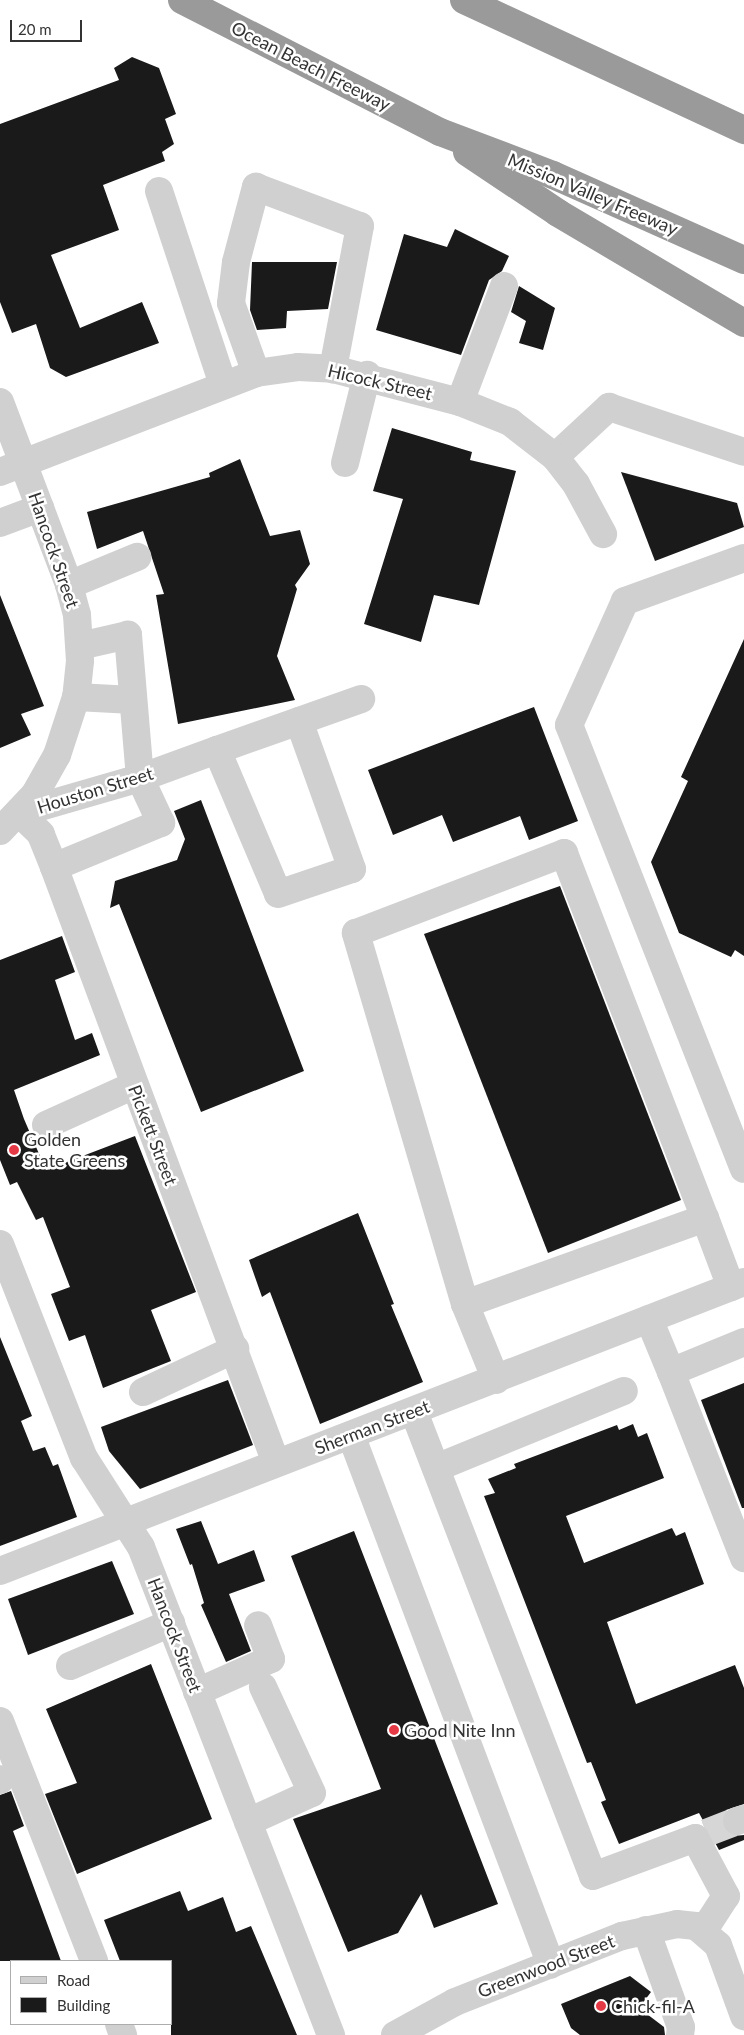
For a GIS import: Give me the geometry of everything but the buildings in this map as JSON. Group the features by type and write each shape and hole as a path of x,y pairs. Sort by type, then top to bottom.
{"highway":[{"name":"Ocean Beach Freeway","path":"182,0 440,132"},
{"path":"464,0 736,128"},
{"name":"Mission Valley Freeway","path":"440,132 553,175 744,260"},
{"path":"440,132 487,167 558,213 744,323"}],"street":[{"path":"256,373 231,303 236,262 256,187 360,226 333,369"},
{"path":"159,191 224,384"},
{"path":"460,402 504,286"},
{"name":"Hicock Street","path":"12,467 256,373 298,367 333,369 367,375 460,402 510,422 555,457 576,484 603,534"},
{"path":"345,463 367,375"},
{"name":"Hancock Street","path":"0,402 12,467 40,508 69,585 77,615 80,646 76,697 64,739 48,774 10,822"},
{"path":"555,457 609,407 744,452"},
{"path":"0,523 40,508"},
{"path":"69,585 137,557"},
{"path":"744,558 625,601 569,725 744,1169"},
{"path":"54,867 161,823 140,778 128,636 80,646"},
{"path":"76,697 133,700"},
{"name":"Houston Street","path":"10,822 361,699"},
{"path":"217,750 278,894 352,869 299,721"},
{"name":"Pickett Street","path":"10,822 41,834 276,1463"},
{"path":"496,1380 465,1304 356,933 564,853 705,1218 737,1285"},
{"path":"46,1125 134,1085"},
{"path":"465,1304 705,1218"},
{"name":"Hancock Street","path":"0,1244 84,1458 141,1547 331,2035"},
{"name":"Sherman Street","path":"0,1571 276,1463 414,1412 737,1285"},
{"path":"649,1319 744,1558"},
{"path":"671,1372 744,1342"},
{"path":"143,1392 235,1349"},
{"path":"436,1468 624,1391"},
{"path":"414,1412 593,1876 701,1836 735,1898 704,1930 718,1945 724,1957 744,2016"},
{"path":"351,1435 550,1965"},
{"path":"70,1666 171,1622"},
{"path":"197,1692 271,1659 258,1625"},
{"path":"248,1822 312,1793 263,1687"},
{"path":"0,1721 94,1960"},
{"name":"Greenwood Street","path":"395,2035 455,2002 646,1930 677,1924 704,1930"},
{"path":"646,1930 681,2027 680,2035"}],"tunnel":[{"path":"706,1833 737,1821"}],"place":[{"name":"Golden State Greens","path":"14,1150"},
{"name":"Good Nite Inn","path":"394,1730"},
{"name":"Chick-fil-A","path":"601,2006"}]}
